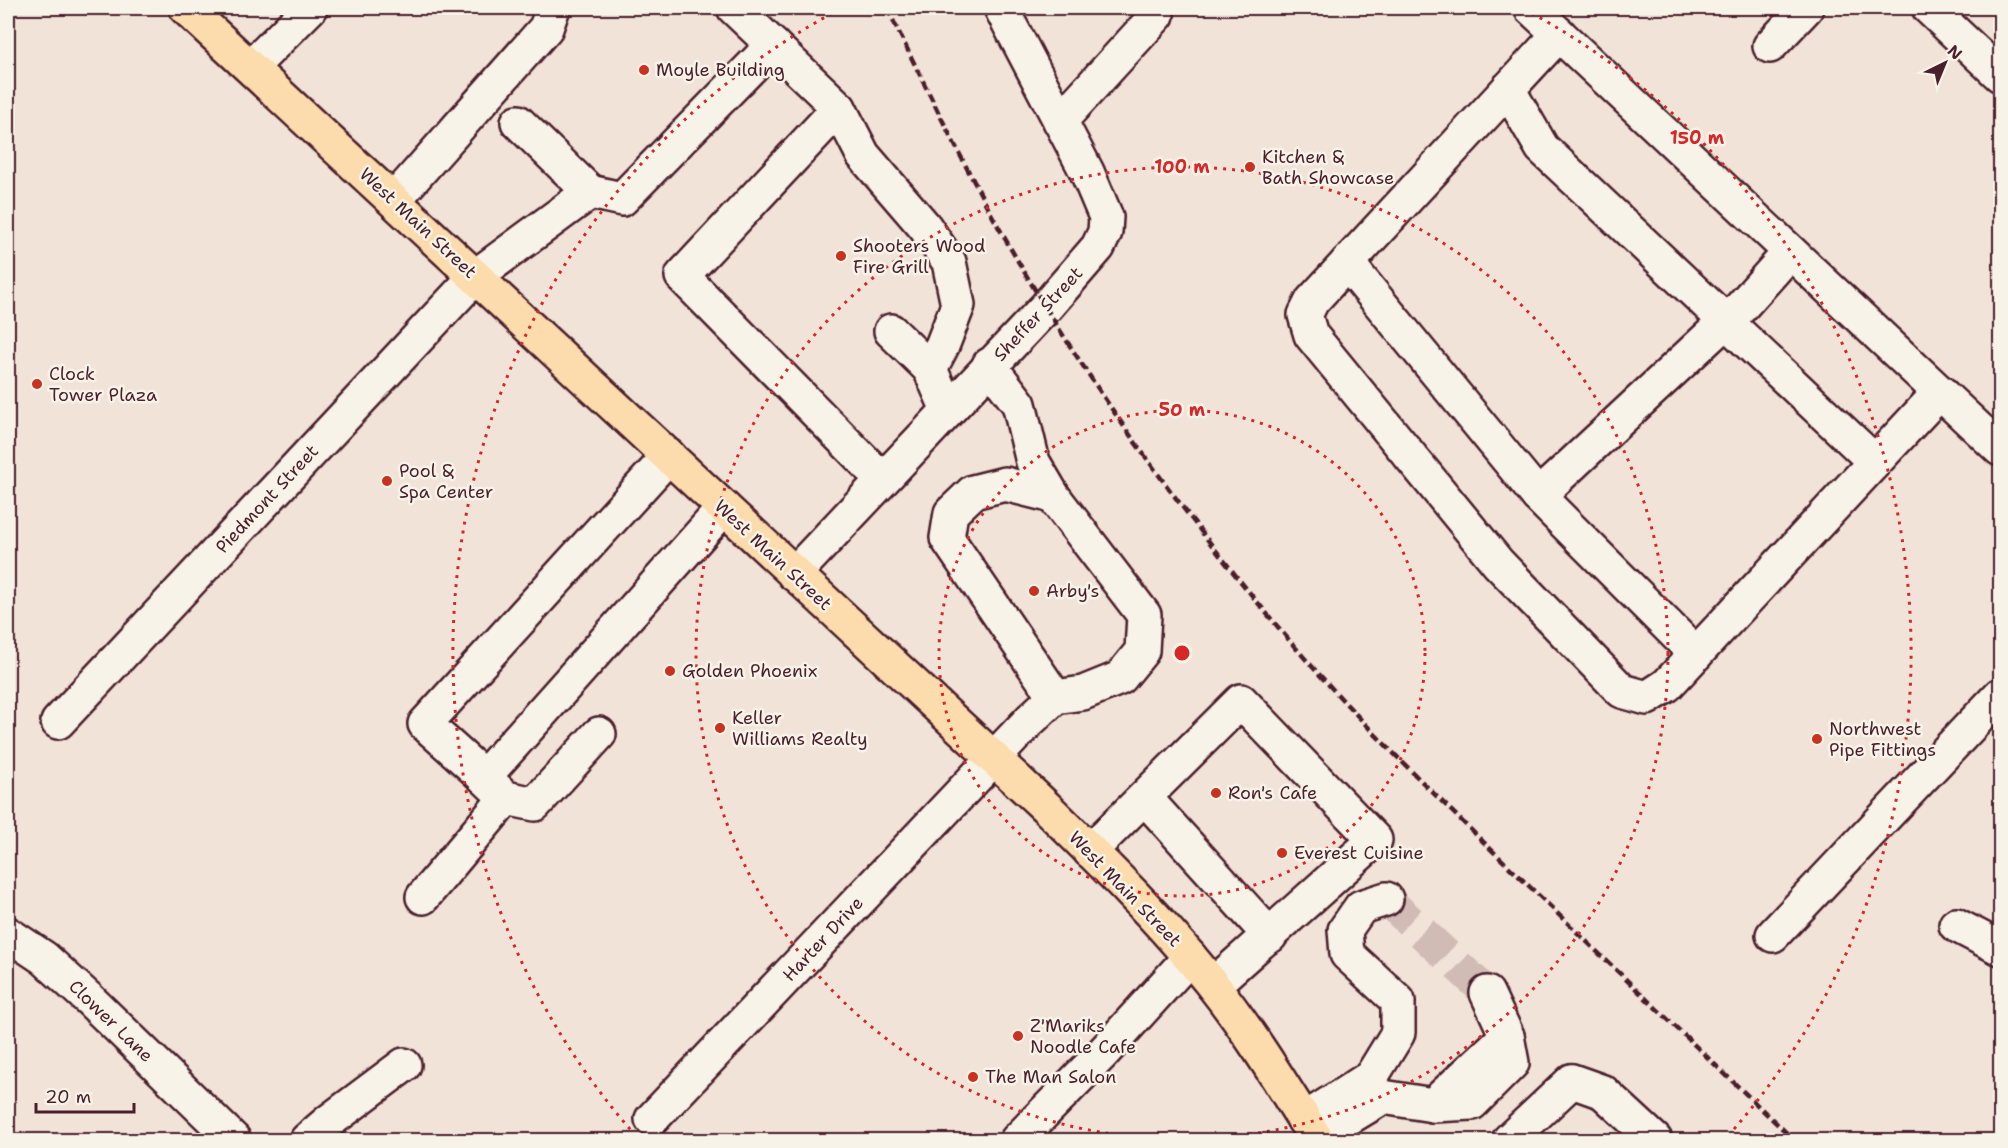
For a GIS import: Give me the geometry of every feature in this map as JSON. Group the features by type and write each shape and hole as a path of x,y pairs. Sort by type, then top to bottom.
{"main road":[{"name":"West Main Street","path":"186,8 993,758 1090,851 1144,905 1213,985 1264,1057 1312,1133"}],"street":[{"path":"251,67 310,8"},
{"path":"394,200 546,28 553,8"},
{"path":"734,8 839,108 863,155 925,227 949,262 958,305 930,369"},
{"name":"Sheffer Street","path":"794,574 1085,264 1098,247 1105,232 1106,217 1099,196 1001,8"},
{"path":"1060,121 1157,15 1152,8"},
{"path":"1531,8 2001,449"},
{"path":"1770,46 1806,8"},
{"path":"1929,8 2001,75"},
{"path":"1559,34 1312,301 1305,315 1311,335 1498,562 1622,691 1647,698 1667,685 1940,392"},
{"path":"518,122 590,192 622,199 773,45"},
{"path":"1508,90 1542,148 1875,462"},
{"path":"839,108 682,276 882,479"},
{"name":"Piedmont Street","path":"58,722 476,276 590,192"},
{"path":"1538,496 1741,307 1790,252"},
{"path":"1347,263 1538,496 1696,654"},
{"path":"891,331 930,369 948,410"},
{"path":"989,365 1019,404 1033,462 1053,496 1144,615 1142,651 1120,678 1083,693 1055,697 947,538 951,513 973,492 1005,484 1053,496"},
{"path":"599,734 535,804 495,788 425,724 669,456"},
{"path":"423,897 495,788 724,508"},
{"path":"1773,935 2001,695"},
{"name":"Harter Drive","path":"652,1119 993,758 1055,697"},
{"path":"1090,851 1241,701 1375,840 1213,985"},
{"path":"1145,798 1269,936"},
{"path":"1312,1133 1371,1077 1398,1033 1398,1001 1347,954 1345,930 1361,907 1386,900"},
{"path":"1956,925 2001,948"},
{"name":"Clower Lane","path":"8,934 44,958 234,1140"},
{"path":"1024,1133 1102,1054 1190,957"},
{"path":"1312,1133 1383,1097 1433,1105 1507,1036 1487,993"},
{"path":"307,1140 404,1065"},
{"path":"1509,1140 1572,1081 1603,1092 1655,1140"}],"tunnel":[{"path":"1386,899 1487,993"}],"railway":[{"path":"887,8 981,195 1044,305 1139,447 1242,583 1307,661 1400,760 1794,1140"}],"place":[{"name":"Moyle Building","path":"644,70"},
{"name":"Kitchen & Bath Showcase","path":"1250,167"},
{"name":"Shooters Wood Fire Grill","path":"841,256"},
{"name":"Clock Tower Plaza","path":"37,384"},
{"name":"Pool & Spa Center","path":"387,481"},
{"name":"Arby's","path":"1034,591"},
{"name":"Golden Phoenix","path":"670,671"},
{"name":"Keller Williams Realty","path":"720,728"},
{"name":"Northwest Pipe Fittings","path":"1817,739"},
{"name":"Ron's Cafe","path":"1216,793"},
{"name":"Everest Cuisine","path":"1282,853"},
{"name":"Z'Mariks Noodle Cafe","path":"1018,1036"},
{"name":"The Man Salon","path":"973,1077"}]}
